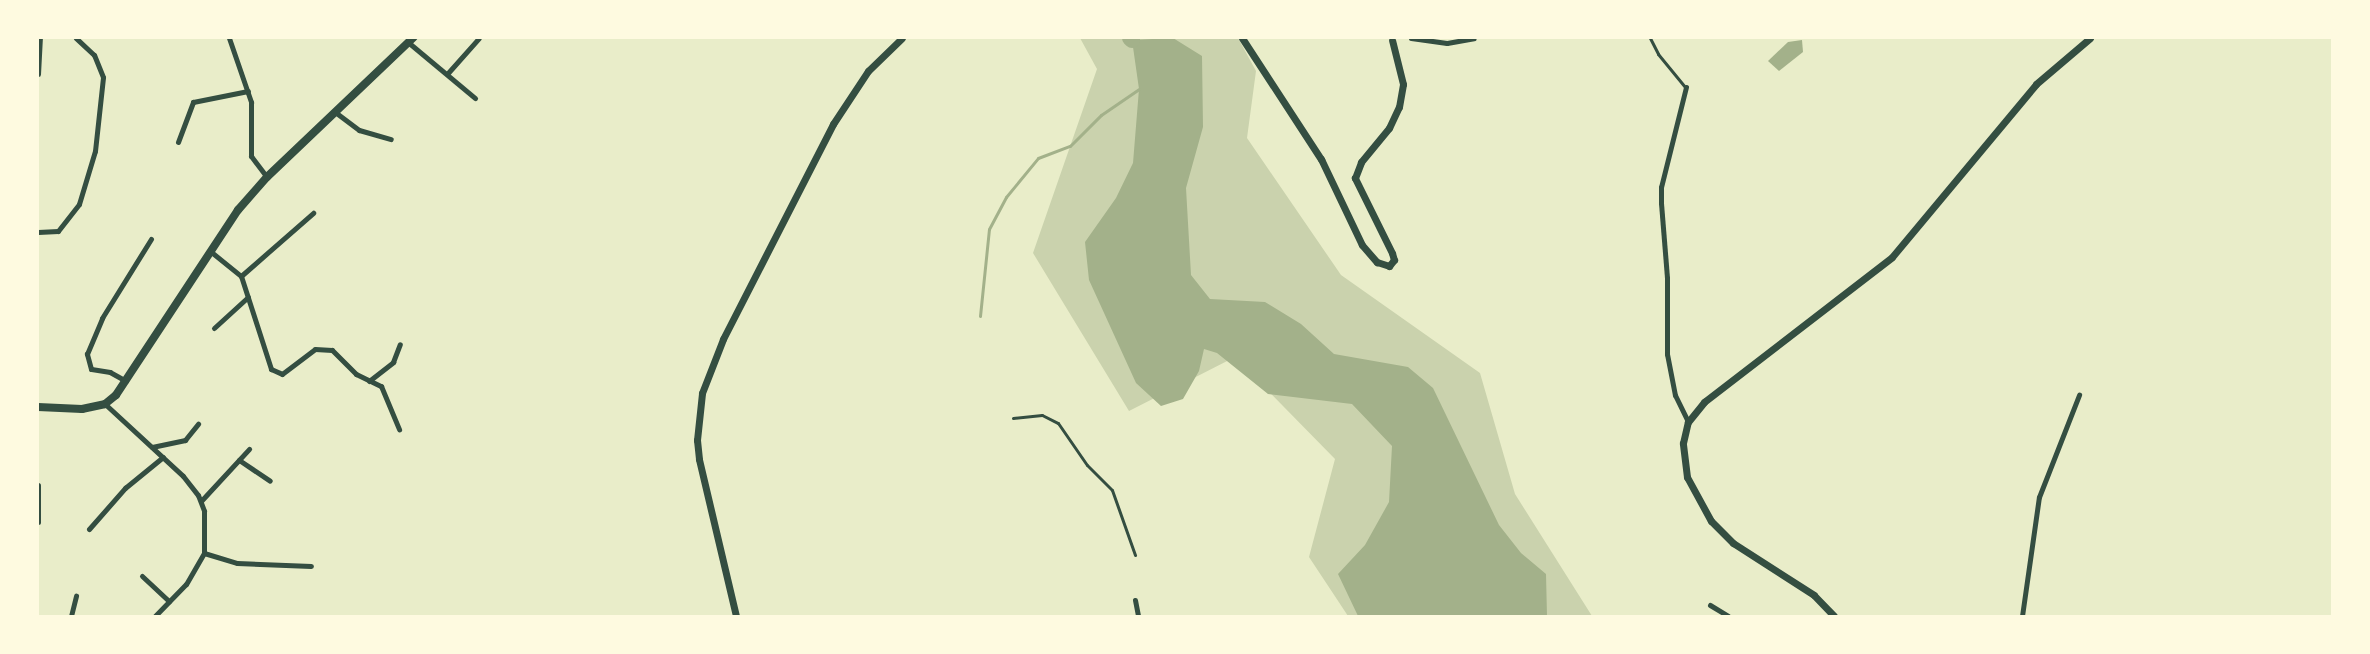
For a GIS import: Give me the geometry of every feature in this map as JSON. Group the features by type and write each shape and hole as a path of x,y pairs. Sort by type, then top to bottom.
{"main road":[{"path":"38,407 76,410 105,404 127,382 238,210 267,177 411,40"}],"street":[{"path":"38,74 40,38"},
{"path":"38,232 58,231 79,204 95,151 102,76 94,55 76,38"},
{"path":"83,43 88,38"},
{"path":"229,38 248,91 252,110 249,150 255,164 267,177"},
{"path":"447,75 479,38"},
{"path":"736,616 699,459 697,440 702,393 723,339 833,124 868,71 902,38"},
{"path":"1242,38 1321,159 1362,245 1377,262 1389,266 1394,260 1355,178 1361,162 1389,128 1398,107 1403,84 1392,39 1401,38"},
{"path":"1411,38 1447,43 1474,38"},
{"path":"1834,616 1814,595 1733,543 1711,522 1687,477 1683,443 1688,422 1704,402 1892,256 2036,84 2090,38"},
{"path":"411,40 475,98"},
{"path":"1686,87 1661,187 1661,203 1668,302 1667,354 1676,395 1688,422"},
{"path":"178,142 193,102 248,91"},
{"path":"335,112 359,130 391,139"},
{"path":"241,276 313,213"},
{"path":"127,382 110,372 91,369 86,360 87,354 102,318 151,239"},
{"path":"210,251 241,276 268,363 276,373 287,371 315,350 326,347 384,390 399,429"},
{"path":"214,328 248,297"},
{"path":"369,381 393,362 400,345"},
{"path":"2022,616 2039,497 2079,395"},
{"path":"105,404 188,481 201,501 206,524 204,552 186,585 155,616"},
{"path":"152,447 185,440 198,424"},
{"path":"201,501 249,449"},
{"path":"89,529 125,488 163,457"},
{"path":"239,460 270,481"},
{"path":"38,485 38,522"},
{"path":"204,552 237,563 311,566"},
{"path":"142,576 169,601"},
{"path":"71,616 76,596"},
{"path":"1135,600 1138,616"},
{"path":"1710,605 1728,616"}],"lane":[{"path":"1650,38 1658,54 1686,87"},
{"path":"1013,418 1042,415 1058,423 1086,465 1112,490 1135,555"}],"shaded area":[{"path":"1080,38 1238,38 1256,71 1247,138 1341,275 1480,373 1515,494 1592,616 1348,616 1309,557 1335,459 1235,357 1129,411 1033,253 1097,69"},
{"path":"1173,38 1202,56 1203,127 1186,188 1191,275 1210,299 1265,302 1301,324 1334,354 1408,367 1433,388 1499,525 1521,553 1546,574 1547,616 1358,616 1338,574 1365,545 1389,502 1392,446 1352,404 1268,394 1217,353 1204,349 1199,371 1183,399 1161,406 1136,383 1089,280 1085,242 1116,198 1133,163 1139,89 1132,40"},
{"path":"1802,40 1803,52 1779,71 1768,61 1788,42"}],"waterway":[{"path":"980,316 989,229 1006,197 1038,158 1070,146 1101,115 1139,89"}]}
